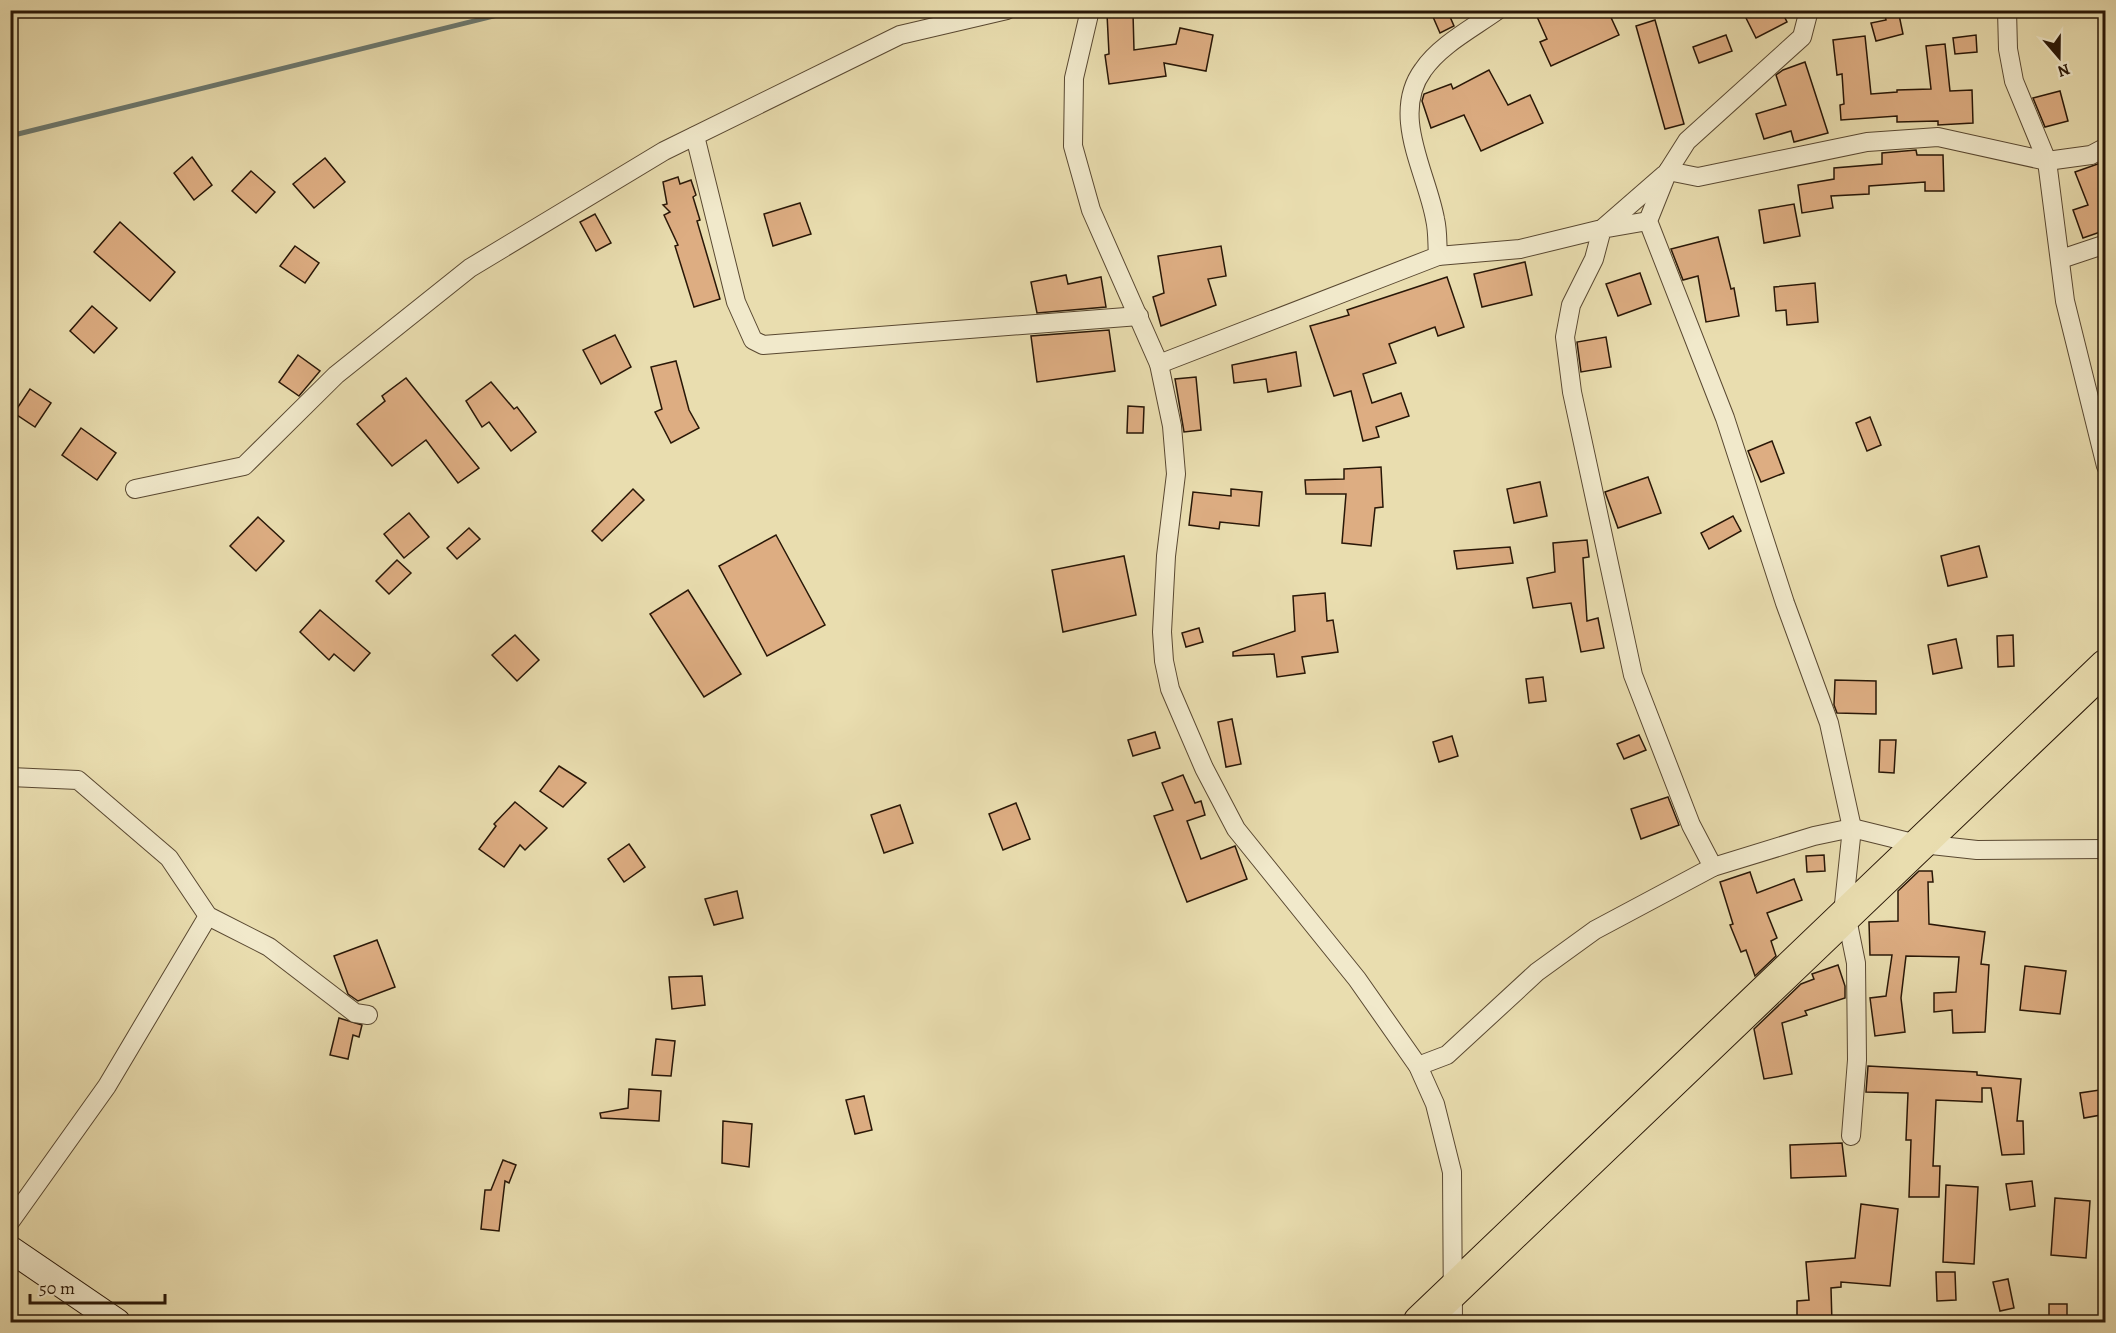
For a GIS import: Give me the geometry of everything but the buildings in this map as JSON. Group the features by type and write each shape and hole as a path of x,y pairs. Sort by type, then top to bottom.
{"highway":[{"path":"1420,1323 2106,666"}],"main road":[{"path":"10,1249 117,1323"}],"street":[{"path":"135,489 244,466 336,375 470,268 664,152 900,35 1007,10"},
{"path":"1090,10 1074,78 1073,146 1091,210 1159,364 1173,426 1176,474 1166,556 1162,632 1164,661 1170,689 1204,768 1236,829 1357,979 1418,1066 1435,1104 1452,1172 1453,1323"},
{"path":"1438,256 1436,220 1408,113 1413,89 1422,70 1446,47 1498,10"},
{"path":"1809,10 1802,37 1687,141 1668,171 1648,221 1725,418 1782,593 1829,723 1852,828 1844,904 1856,963 1857,1060 1851,1136"},
{"path":"2007,10 2008,49 2014,81 2047,161 2065,301 2106,466"},
{"path":"695,136 736,302 753,340 763,345 1139,316"},
{"path":"1668,171 1698,177 1867,142 1938,137 2047,161 2091,155 2106,147"},
{"path":"1668,171 1602,229 1594,259 1571,305 1565,337 1572,392 1633,675 1691,825 1713,867"},
{"path":"1159,364 1438,256 1520,249 1602,229 1648,221"},
{"path":"2061,259 2106,244"},
{"path":"10,777 78,780 169,858 208,916 269,947 356,1013 368,1015"},
{"path":"1418,1066 1447,1055 1537,972 1595,930 1713,867 1814,836 1852,828 1913,843 1977,850 2106,849"},
{"path":"10,1222 107,1086 208,916"}],"waterway":[{"path":"10,136 518,10"}]}
